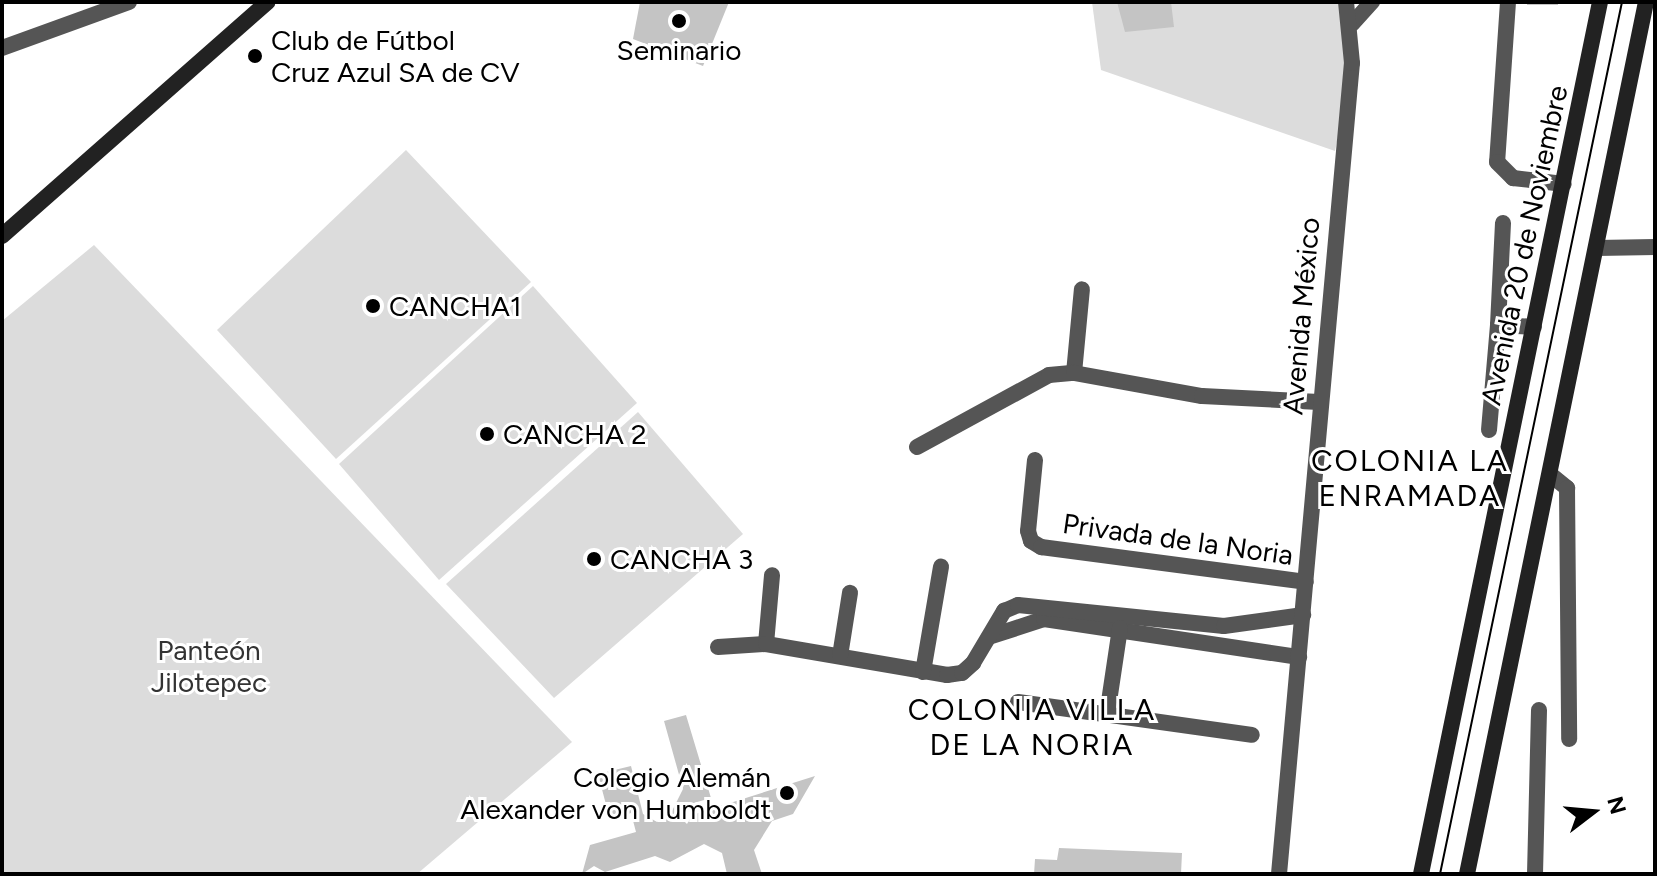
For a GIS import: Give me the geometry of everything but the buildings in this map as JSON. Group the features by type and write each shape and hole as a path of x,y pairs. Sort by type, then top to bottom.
{"main road":[{"path":"2,236 267,2"},
{"name":"Avenida 20 de Noviembre","path":"1421,874 1600,2"},
{"path":"1467,874 1646,2"}],"street":[{"path":"2,48 129,2"},
{"name":"Avenida México","path":"1279,874 1352,24 1346,2"},
{"path":"1352,24 1372,2"},
{"path":"1508,2 1497,162 1513,178 1564,184"},
{"path":"1489,430 1503,223"},
{"path":"1597,248 1655,247"},
{"path":"1074,373 1082,289"},
{"path":"1498,325 1534,327"},
{"path":"917,447 1049,375 1074,373 1202,396 1319,402"},
{"name":"Privada de la Noria","path":"1035,460 1028,531 1031,541 1041,547 1306,582"},
{"path":"1551,475 1567,488 1569,739"},
{"path":"923,672 941,567"},
{"path":"766,644 772,575"},
{"path":"840,656 850,593"},
{"path":"718,647 766,644 923,672 962,673 992,636 1004,611 1018,605 1086,618 1222,635 1299,657"},
{"path":"1222,635 1303,615"},
{"path":"1086,618 1120,628 1162,627"},
{"path":"1107,715 1120,628"},
{"path":"1018,702 1252,735"},
{"path":"1535,874 1539,710"}],"green space":[{"path":"1092,2 1346,2 1354,62 1335,151 1101,70"},
{"name":"CANCHA1","path":"406,150 531,282 336,459 217,330"},
{"name":"Panteón Jilotepec","path":"94,245 572,742 417,874 2,874 2,321"},
{"name":"CANCHA 2","path":"533,286 637,403 439,580 339,464"},
{"name":"CANCHA 3","path":"638,412 743,534 554,698 446,584"}],"tram line":[{"path":"1440,874 1622,2"}],"place":[{"name":"Seminario","path":"679,21"},
{"name":"Club de Fútbol Cruz Azul SA de CV","path":"255,56"},
{"name":"CANCHA1","path":"373,306"},
{"name":"CANCHA 2","path":"487,434"},
{"name":"CANCHA 3","path":"594,559"},
{"name":"Colegio Alemán Alexander von Humboldt","path":"787,793"}],"district":[{"name":"COLONIA LA ENRAMADA","path":"1410,478"},
{"name":"COLONIA VILLA DE LA NORIA","path":"1032,727"}]}
